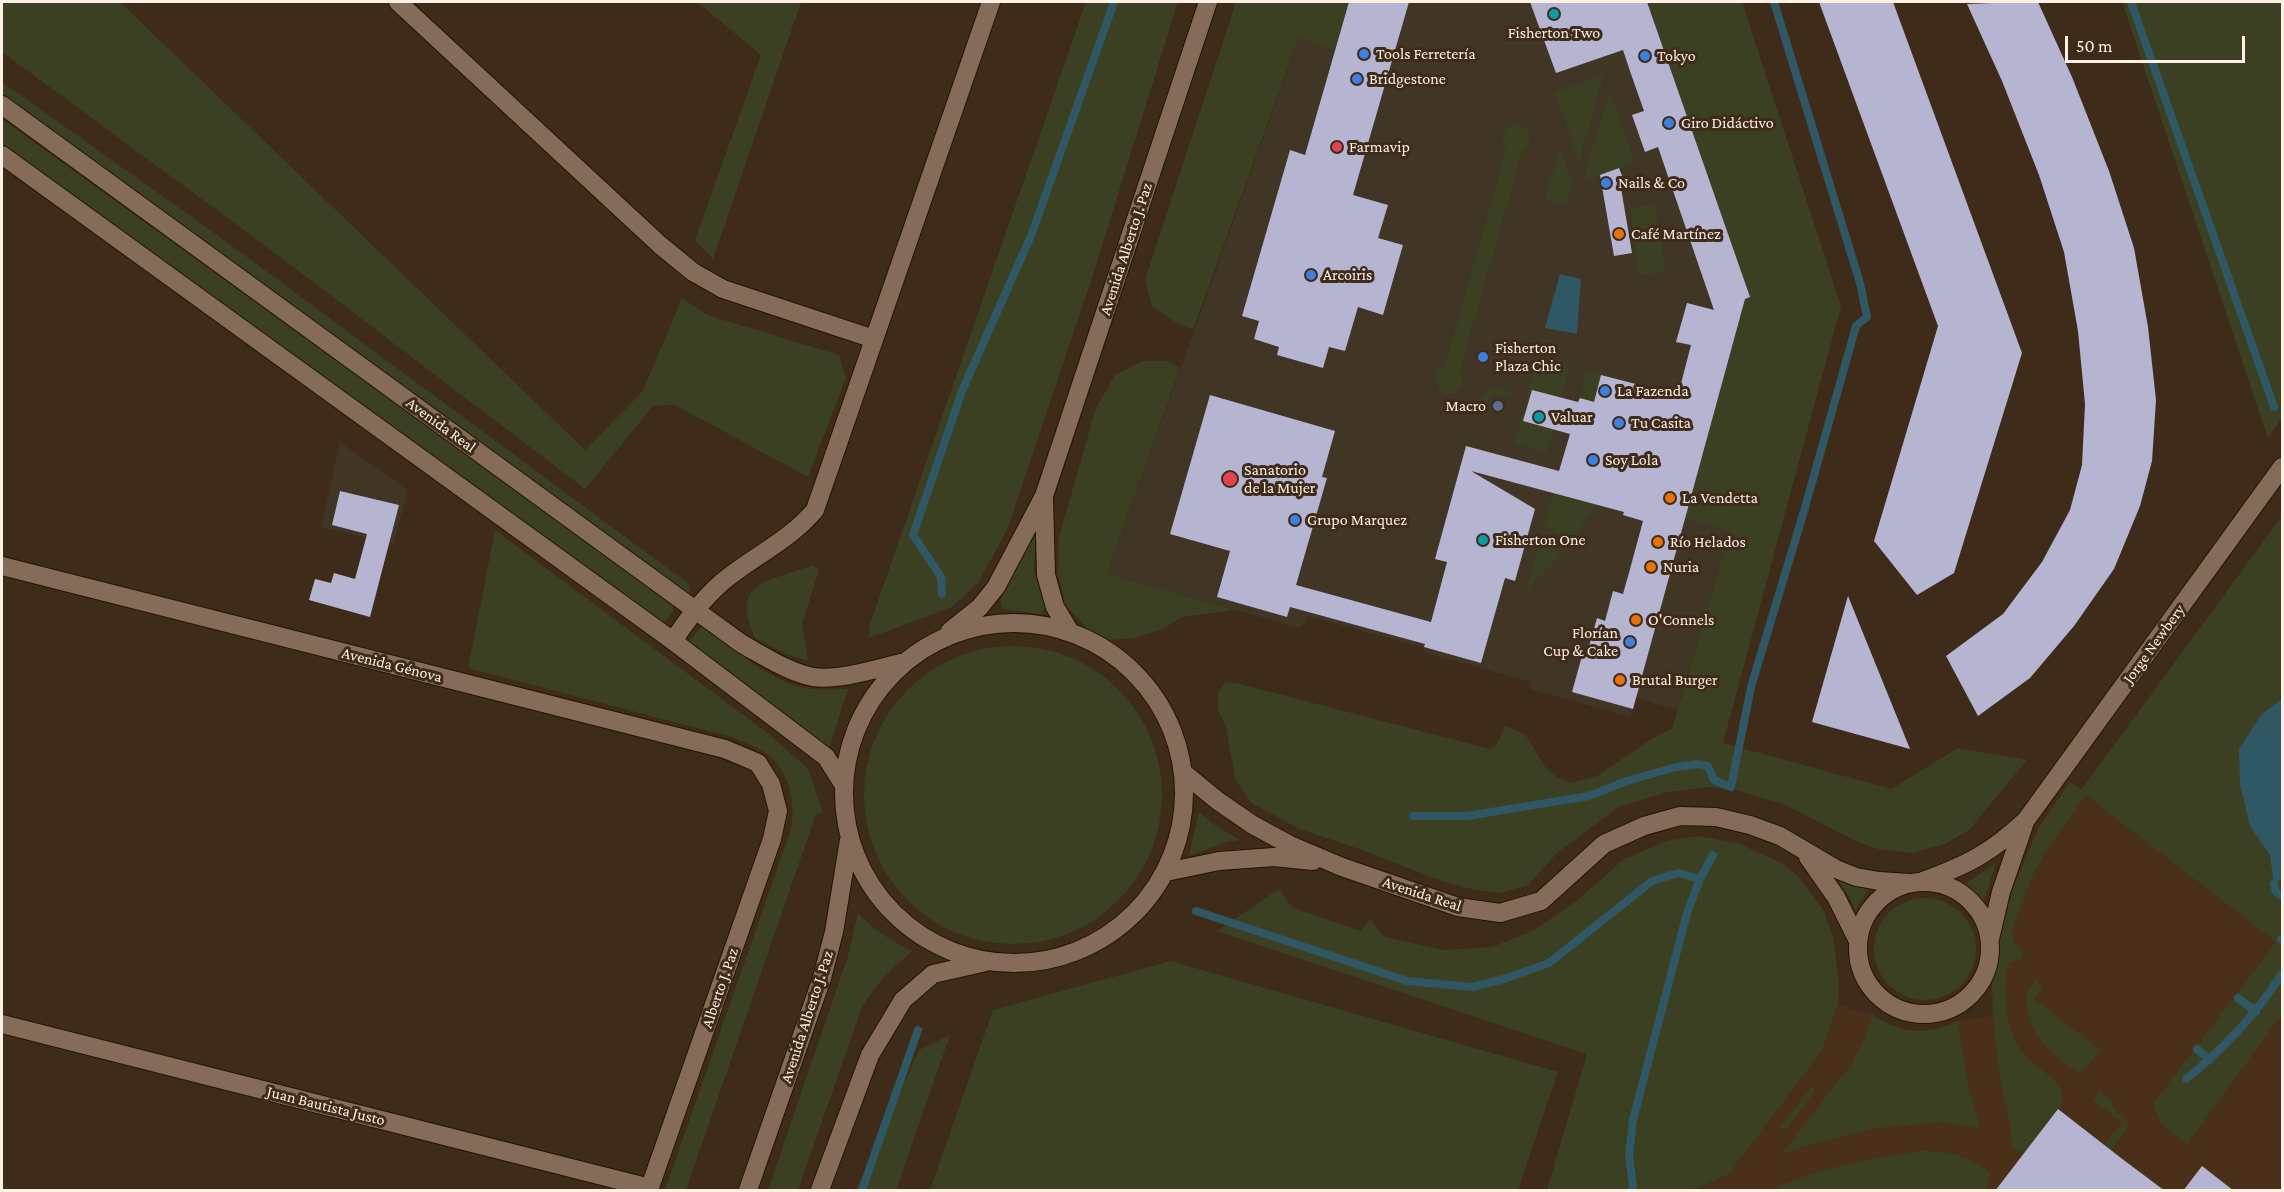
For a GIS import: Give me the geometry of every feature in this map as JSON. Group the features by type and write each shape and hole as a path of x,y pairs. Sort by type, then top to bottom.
{"main road":[{"path":"398,2 660,245 693,272 723,289 874,339"},
{"path":"673,641 694,610 722,583 801,527 815,510 991,2"},
{"name":"Avenida Alberto J. Paz","path":"940,639 980,607 996,587 1044,496 1208,2"},
{"name":"Avenida Real","path":"2,105 742,644 775,663 811,676 826,678 904,662"},
{"path":"2,155 673,641 826,758 843,784"},
{"name":"Jorge Newbery","path":"1916,882 1966,865 2005,840 2026,820 2283,467"},
{"name":"Avenida Alberto J. Paz","path":"1044,496 1046,575 1055,607 1070,632"},
{"name":"Avenida Génova","path":"2,566 725,749 758,763 771,784"},
{"path":"820,1191 870,1056 903,1000 933,974 987,962 1024,963 1061,957 1111,934 1143,907 1166,872 1183,825 1185,774 1178,742 1165,712 1146,685 1124,662 1098,645 1070,632 1027,623 982,625 940,639 904,662 884,682 867,706 854,732 843,784 849,838 864,874 886,906 915,932 950,951 987,962"},
{"name":"Avenida Real","path":"1185,774 1253,825 1290,845 1329,862 1458,907 1500,913 1541,901 1604,843 1644,826 1680,816 1716,817 1750,825 1779,836 1805,853 1856,877 1879,881 1916,882"},
{"name":"Alberto J. Paz","path":"649,1189 772,839 778,811 771,784"},
{"name":"Jorge Newbery","path":"1990,940 2001,892 2026,820"},
{"name":"Avenida Alberto J. Paz","path":"748,1191 822,978 834,932 849,838"},
{"name":"Avenida Real","path":"1805,853 1836,897 1858,941"},
{"name":"Avenida Real","path":"1166,872 1230,860 1274,857 1329,862"},
{"path":"1916,882 1952,888 1976,906 1990,940 1991,953 1986,974 1974,992 1952,1008 1925,1014 1907,1012 1890,1005 1876,993 1865,978 1859,960 1858,941 1863,921 1874,904 1890,891 1916,882"},
{"name":"Juan Bautista Justo","path":"2,1024 649,1189"}],"shaded area":[{"name":"Fisherton Plaza Chic","path":"1312,2 1688,2 1798,303 1677,710 1636,698 1630,717 1530,689 1531,682 1423,652 1424,648 1312,617 1307,616 1300,628 1107,574"},
{"path":"340,442 408,490 394,544 321,527"},
{"path":"2282,516 2282,1190 1692,1190 1728,1175 1822,1051 1838,1005 1872,1015 1888,1025 1922,1032 1941,1029 1958,1021 1993,1016 1992,986 1998,942 2013,888 2038,829 2070,782 2081,790"}],"green space":[{"path":"2,2 120,2 585,450 643,391 682,298 707,315 839,355 846,378 808,477 675,405 653,406 585,489 279,256 2,52"},
{"path":"697,2 801,2 713,259 695,240 761,55"},
{"path":"1086,2 1178,2 1090,284 1007,530 978,583 952,607 869,638 869,627"},
{"path":"1236,2 1349,2 1335,51 1299,37 1193,330 1172,320 1152,306 1145,280"},
{"path":"1647,2 1742,2 1841,306 1723,743 1891,789 1958,748 2027,760 1969,830 1945,844 1912,853 1878,849 1855,841 1786,805 1736,790 1711,787 1668,792 1620,806 1559,851 1528,885 1500,893 1475,890 1442,881 1300,829 1250,802 1235,778 1226,727 1218,710 1218,692 1226,682 1240,684 1490,749 1497,744 1505,726 1525,734 1546,768 1556,777 1570,783 1597,776 1653,738 1672,729 1730,531 1685,518 1745,299 1750,297"},
{"path":"2122,2 2282,2 2282,418 2268,438"},
{"path":"1604,75 1579,161 1555,92"},
{"path":"2,82 213,232 689,584 694,610 2,105"},
{"path":"1610,92 1635,163 1586,180 1584,175"},
{"path":"2,119 673,604 673,612 664,622 654,620 2,144"},
{"path":"1515,124 1528,132 1529,145 1522,153 1460,370 1461,386 1455,392 1445,393 1439,390 1435,376 1445,366 1506,150 1502,138 1507,129"},
{"path":"1560,148 1572,182 1566,206 1545,199"},
{"path":"1654,204 1662,239 1665,272 1639,275 1630,208"},
{"path":"1537,358 1570,367 1547,452 1515,443"},
{"path":"1143,361 1168,361 1180,368 1107,574 1235,610 1182,617 1163,629 1135,638 1110,640 1087,628 1066,606 1058,574 1059,537 1096,408 1115,375"},
{"path":"1587,371 1601,375 1594,402 1580,398"},
{"path":"1493,387 1512,393 1510,399 1491,394 1486,410 1478,399"},
{"path":"1558,476 1608,490 1570,542 1544,525"},
{"path":"2282,516 2282,1014 2187,1144 2162,1125 2153,1104 2276,942 2086,795 2044,854 2031,879 2012,933 2014,942 2023,952 2022,958 2007,964 2007,1006 2013,1037 2023,1053 2057,1084 2063,1097 2055,1118 2029,1152 2019,1151 2012,1146 1999,1075 1992,986 1998,942 2013,888 2038,829 2070,782 2081,790"},
{"path":"1036,523 1034,571 1045,607 1041,614 1003,609 1000,601"},
{"path":"495,530 770,735 808,769 823,813 816,814 686,1190 665,1190 790,832 793,811 790,790 775,761 763,751 732,737 468,668"},
{"path":"1540,541 1561,555 1526,591"},
{"path":"813,565 819,570 802,624 808,661 787,654 755,638 748,619 747,605 751,594 758,586"},
{"path":"703,625 749,661 788,683 812,689 848,689 829,748 687,643"},
{"path":"1013,646 1042,649 1070,657 1096,671 1118,690 1137,712 1151,738 1159,766 1162,795 1159,824 1151,852 1137,878 1118,900 1096,919 1070,933 1042,941 1013,944 984,941 956,933 930,919 908,900 889,878 875,852 867,824 864,795 867,766 875,738 889,712 908,690 930,671 956,657 984,649"},
{"path":"1199,812 1213,824 1240,840 1227,842 1189,856"},
{"path":"1699,836 1740,844 1783,864 1798,876 1824,911 1833,937 1839,981 1838,1005 1822,1051 1728,1175 1692,1190 1547,1190 1587,1054 1217,931 1279,889 1292,907 1360,931 1370,920 1385,937 1443,950 1492,947 1533,931 1578,900 1624,859 1670,840"},
{"path":"1996,863 1983,904 1974,892 1959,886 1974,878"},
{"path":"1836,877 1868,889 1855,911 1850,898"},
{"path":"1925,898 1945,901 1954,906 1968,920 1973,929 1976,949 1973,969 1968,978 1954,992 1945,997 1925,1000 1905,997 1896,992 1882,978 1877,969 1874,949 1877,929 1882,920 1896,906 1905,901"},
{"path":"858,913 883,935 913,951 885,977 862,1007 798,1190 768,1190 848,956"},
{"path":"1171,961 1558,1072 1518,1190 930,1190 993,1010"},
{"path":"2036,980 2043,986 2034,999 2101,1050 2080,1074 2045,1046 2033,1028 2026,997"},
{"path":"1872,1015 1894,1026 1915,1031 1935,1029 1958,1021 1968,1084 1980,1124 1977,1128 1943,1122 1876,1128 1812,1144 1781,1155 1851,1064 1864,1039"},
{"path":"950,1035 896,1190 856,1190 919,1050"},
{"path":"1811,1087 1814,1087 1815,1091 1786,1130 1782,1130 1781,1126"},
{"path":"2100,1091 2112,1099 2116,1111 2127,1118 2127,1128 2105,1159 2098,1154 2122,1122 2093,1100"},
{"path":"1922,1151 1950,1153 1975,1162 1990,1173 1986,1190 1771,1190 1808,1175 1845,1165"}],"water":[{"path":"1560,274 1581,279 1577,334 1545,328"},
{"path":"2282,699 2282,878 2274,884 2270,855 2250,826 2240,784 2239,749 2261,715"}],"building":[{"path":"1349,2 1409,2 1353,195 1388,205 1378,238 1403,245 1383,315 1358,307 1345,351 1329,347 1323,368 1277,355 1279,347 1254,339 1259,321 1242,316 1290,150 1305,155"},
{"path":"1530,2 1647,2 1750,297 1745,299 1633,709 1572,692 1582,656 1586,657 1597,618 1605,621 1613,591 1623,594 1643,521 1623,515 1624,512 1471,471 1535,509 1515,581 1505,578 1481,663 1424,647 1425,644 1290,607 1287,617 1217,597 1230,551 1170,534 1210,395 1335,431 1322,477 1327,478 1296,585 1431,622 1447,562 1435,559 1466,446 1559,471 1570,434 1523,421 1532,390 1578,402 1580,398 1594,402 1601,375 1678,395 1691,345 1676,342 1687,303 1714,310 1658,147 1645,152 1632,115 1644,111 1623,50 1556,73"},
{"path":"1819,2 1893,2 2022,353 1954,573 1917,595 1874,541 1938,326"},
{"path":"2038,2 2072,77 2109,171 2134,248 2148,327 2156,400 2152,461 2140,506 2114,569 2074,626 2030,678 1978,716 1946,656 2003,614 2042,562 2070,510 2082,465 2085,404 2078,331 2064,252 2039,175 2002,81 1967,4"},
{"path":"1619,168 1626,186 1621,188 1632,253 1614,256 1600,175"},
{"path":"340,491 399,505 370,617 309,600 315,579 331,583 334,573 355,579 367,534 332,525"},
{"path":"1848,596 1910,749 1812,722"},
{"path":"2058,1109 2121,1158 2165,1191 1995,1191"},
{"path":"2202,1166 2234,1191 2183,1191"}],"waterway":[{"path":"942,594 941,577 913,535 962,391 1031,236 1114,2"},
{"path":"1413,816 1467,816 1589,796 1627,781 1676,767 1698,764 1708,766 1714,780 1731,787 1751,687 1856,326 1867,317 1860,283 1774,2"},
{"path":"2131,2 2274,407"},
{"path":"1632,1190 1629,1156 1633,1120 1687,913 1700,879 1713,855"},
{"path":"1196,911 1407,981 1472,987 1504,979 1549,963 1652,881 1678,873 1700,879"},
{"path":"2274,884 2276,892 2282,896"},
{"path":"2186,1079 2238,1030 2261,1004 2282,974"},
{"path":"2238,998 2256,1012"},
{"path":"862,1190 918,1030"},
{"path":"2197,1049 2210,1060"}],"place":[{"name":"Fisherton Two","path":"1554,14"},
{"name":"Tools Ferretería","path":"1364,54"},
{"name":"Tokyo","path":"1645,56"},
{"name":"Bridgestone","path":"1357,79"},
{"name":"Giro Didáctivo","path":"1669,123"},
{"name":"Farmavip","path":"1337,147"},
{"name":"Nails & Co","path":"1606,183"},
{"name":"Café Martínez","path":"1619,234"},
{"name":"Arcoiris","path":"1311,275"},
{"name":"Fisherton Plaza Chic","path":"1483,357"},
{"name":"La Fazenda","path":"1605,391"},
{"name":"Macro","path":"1498,406"},
{"name":"Valuar","path":"1539,417"},
{"name":"Tu Casita","path":"1619,423"},
{"name":"Soy Lola","path":"1593,460"},
{"name":"Sanatorio de la Mujer","path":"1230,479"},
{"name":"La Vendetta","path":"1670,498"},
{"name":"Grupo Marquez","path":"1295,520"},
{"name":"Fisherton One","path":"1483,540"},
{"name":"Río Helados","path":"1658,542"},
{"name":"Nuria","path":"1651,567"},
{"name":"O'Connels","path":"1636,620"},
{"name":"Florían Cup & Cake","path":"1630,642"},
{"name":"Brutal Burger","path":"1620,680"}]}
